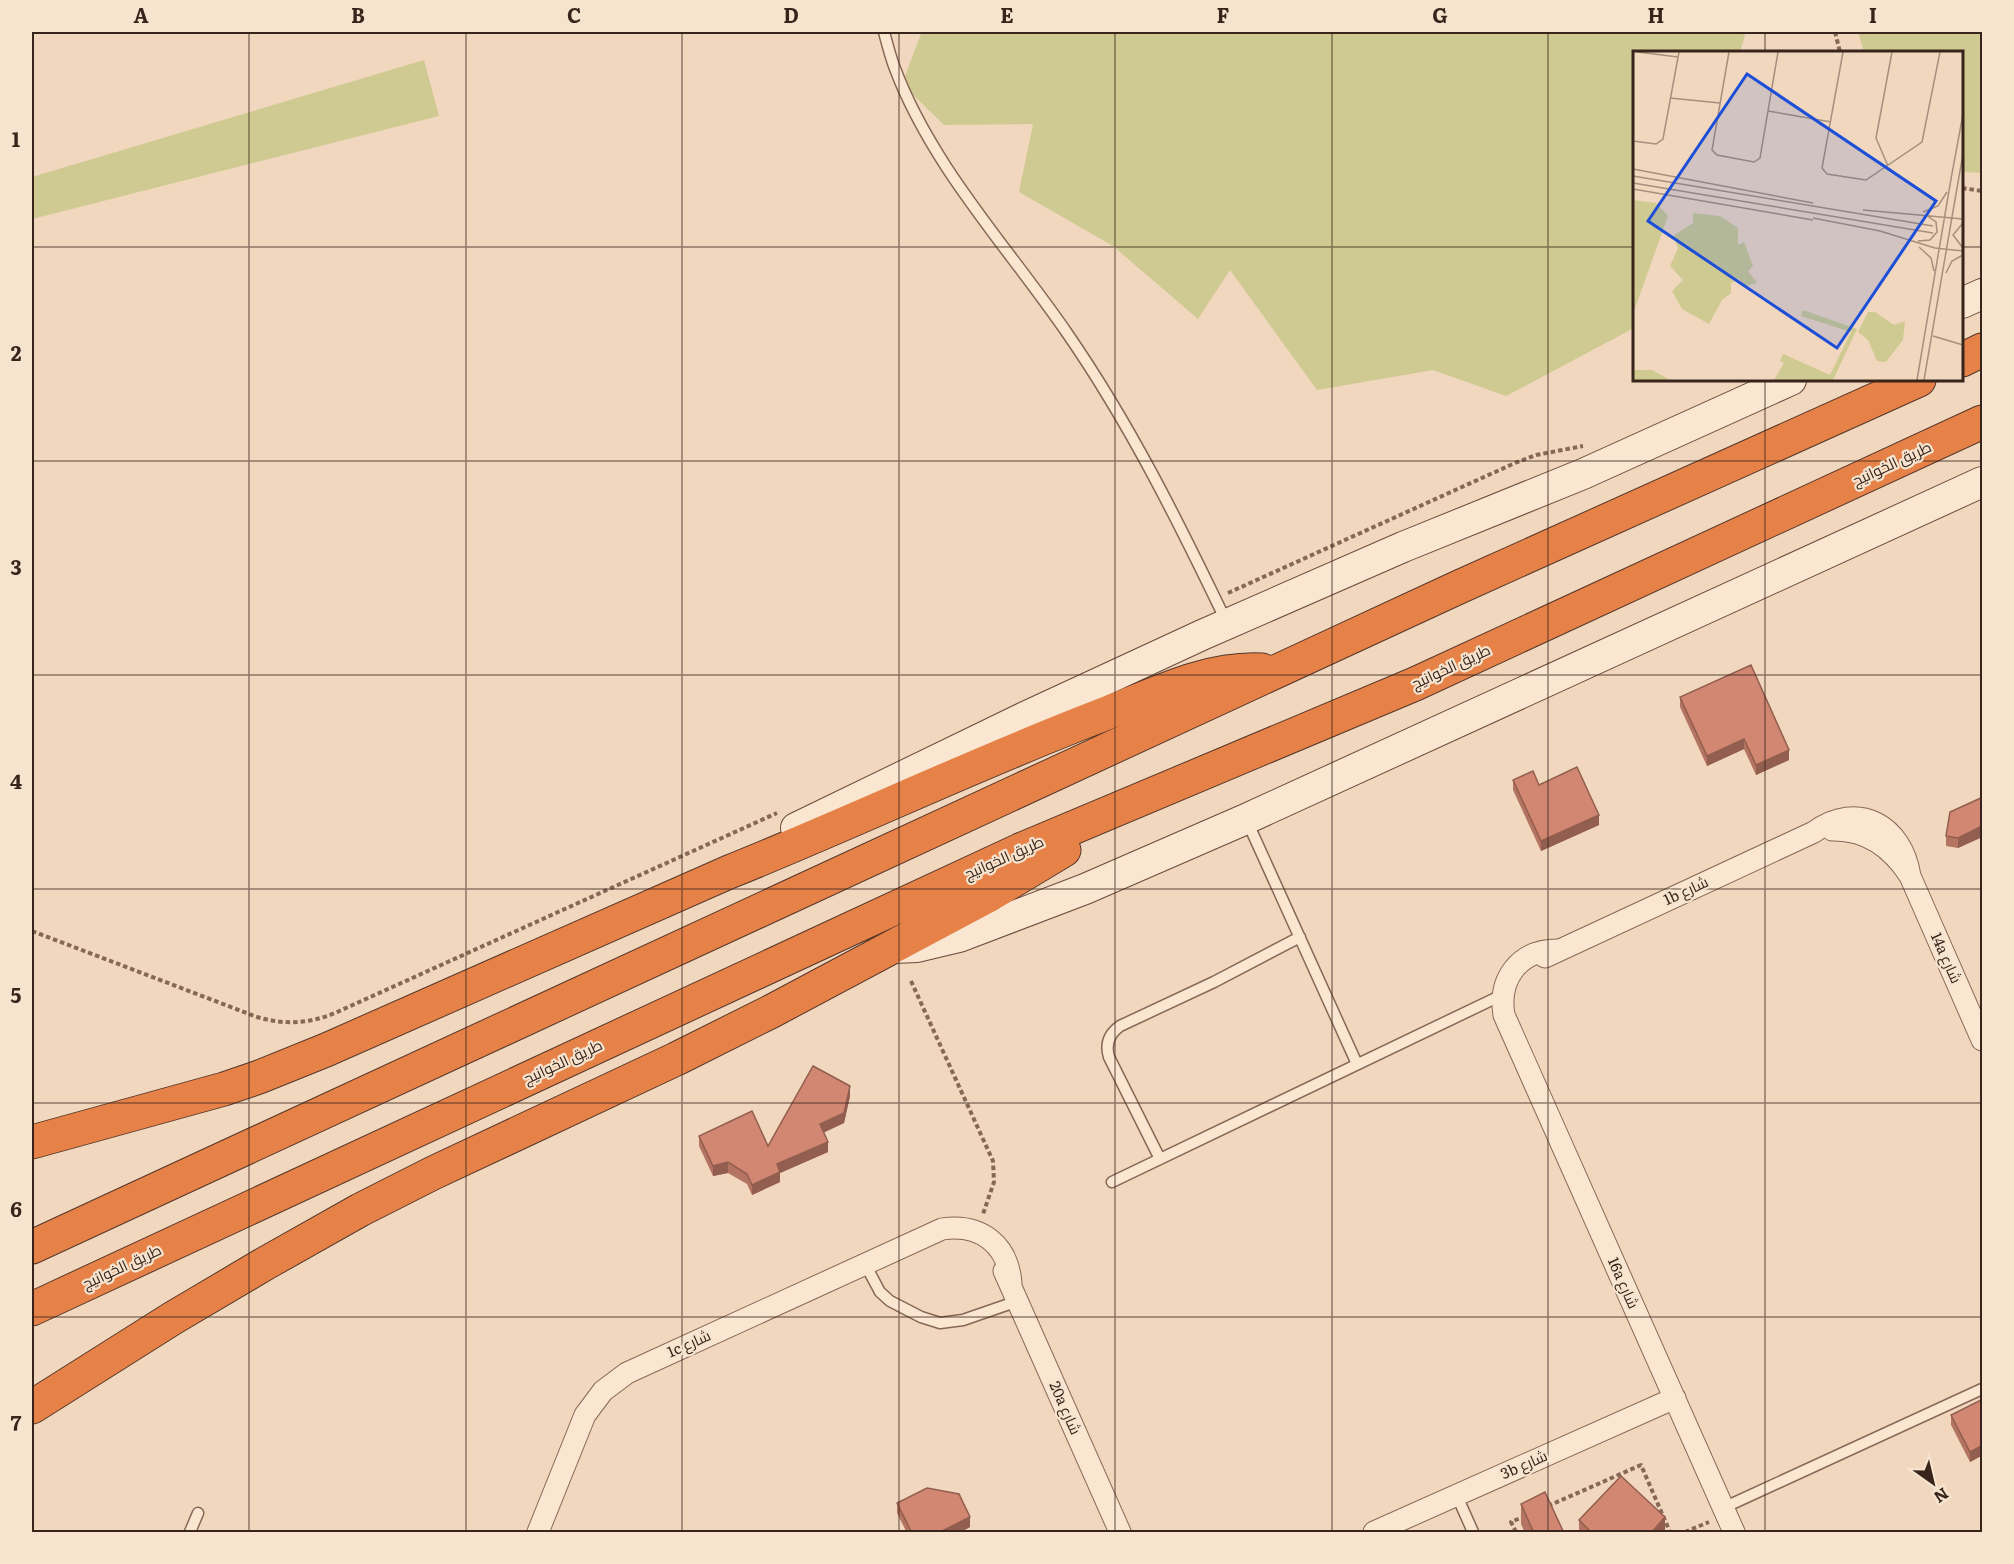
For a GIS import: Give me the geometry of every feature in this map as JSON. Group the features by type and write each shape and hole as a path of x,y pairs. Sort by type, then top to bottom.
{"highway":[{"path":"1963,360 1983,350"},
{"path":"32,1246 1480,577 1917,381"},
{"name":"طريق الخوانيج","path":"32,1309 1020,850 1415,684 1983,422"},
{"path":"32,1142 224,1089 285,1067 1021,746 1193,680 1234,671 1276,672"},
{"path":"32,1407 173,1318 360,1210 485,1148 676,1059 892,948 1023,875 1151,794"},
{"path":"32,1397 58,1383 81,1376"},
{"path":"32,1432 68,1400 81,1376"}],"street":[{"path":"1963,303 1983,294"},
{"path":"729,872 748,855 769,842 1035,712 1222,611 1402,547 1583,474 1789,381"},
{"path":"892,948 928,945 959,937 1085,889 1246,819 1983,483"},
{"name":"1b شارع","path":"1510,985 1557,950 1814,832 1867,827"},
{"name":"14a شارع","path":"1867,827 1886,829 1900,845 1910,876 1983,1040"},
{"name":"16a شارع","path":"1510,985 1504,1016 1728,1518"},
{"name":"1c شارع","path":"538,1533 585,1415 593,1402 615,1381 641,1366 942,1229 954,1227 976,1239"},
{"name":"20a شارع","path":"976,1239 996,1262 1015,1292 1120,1533"},
{"name":"3b شارع","path":"1374,1533 1675,1398"}],"lane":[{"path":"884,32 894,66 925,130 963,190 1067,332 1121,416 1154,473 1222,611"},
{"path":"1246,819 1357,1064"},
{"path":"1160,1159 1109,1057 1107,1045 1111,1034 1120,1026 1214,982 1300,937"},
{"path":"1112,1182 1357,1064 1510,985"},
{"path":"865,1264 880,1292 890,1301 921,1317 940,1323 963,1320 1015,1292"},
{"path":"1728,1518 1983,1389"},
{"path":"1457,1496 1473,1533"},
{"path":"190,1533 198,1513"}],"path":[{"path":"1835,32 1840,51"},
{"path":"1963,188 1983,191"},
{"path":"1222,611 1515,463 1536,455 1584,446"},
{"path":"32,931 257,1017 283,1023 309,1021 346,1008 783,810"},
{"path":"911,981 993,1161 994,1182 976,1239"},
{"path":"1544,1508 1641,1465 1670,1533"},
{"path":"1508,1533 1515,1531 1511,1522 1533,1513"},
{"path":"1685,1533 1728,1518"}],"shaded area":[{"path":"925,32 1746,32 1740,51 1633,51 1633,329 1506,396 1433,370 1317,390 1230,270 1198,319 1113,246 1019,192 1033,124 944,125 902,84 921,34"},
{"path":"1858,32 1982,32 1982,173 1963,172 1963,51 1864,51"},
{"path":"424,60 439,116 32,219 32,177"}],"building":[{"path":"1751,665 1789,750 1756,765 1744,739 1707,756 1680,697"},
{"path":"1577,767 1599,815 1541,841 1513,780 1533,771 1539,785"},
{"path":"1983,797 1983,832 1980,827 1958,838 1946,836 1950,812"},
{"path":"813,1066 850,1086 844,1113 820,1124 828,1142 777,1164 780,1172 752,1185 747,1174 728,1162 713,1166 699,1136 752,1111 768,1146"},
{"path":"1983,1399 1983,1445 1970,1452 1951,1415"},
{"path":"1621,1476 1665,1517 1651,1533 1592,1533 1579,1520"},
{"path":"927,1488 959,1494 970,1517 938,1533 912,1533 897,1503"},
{"path":"1545,1492 1564,1533 1534,1533 1521,1504"}]}
